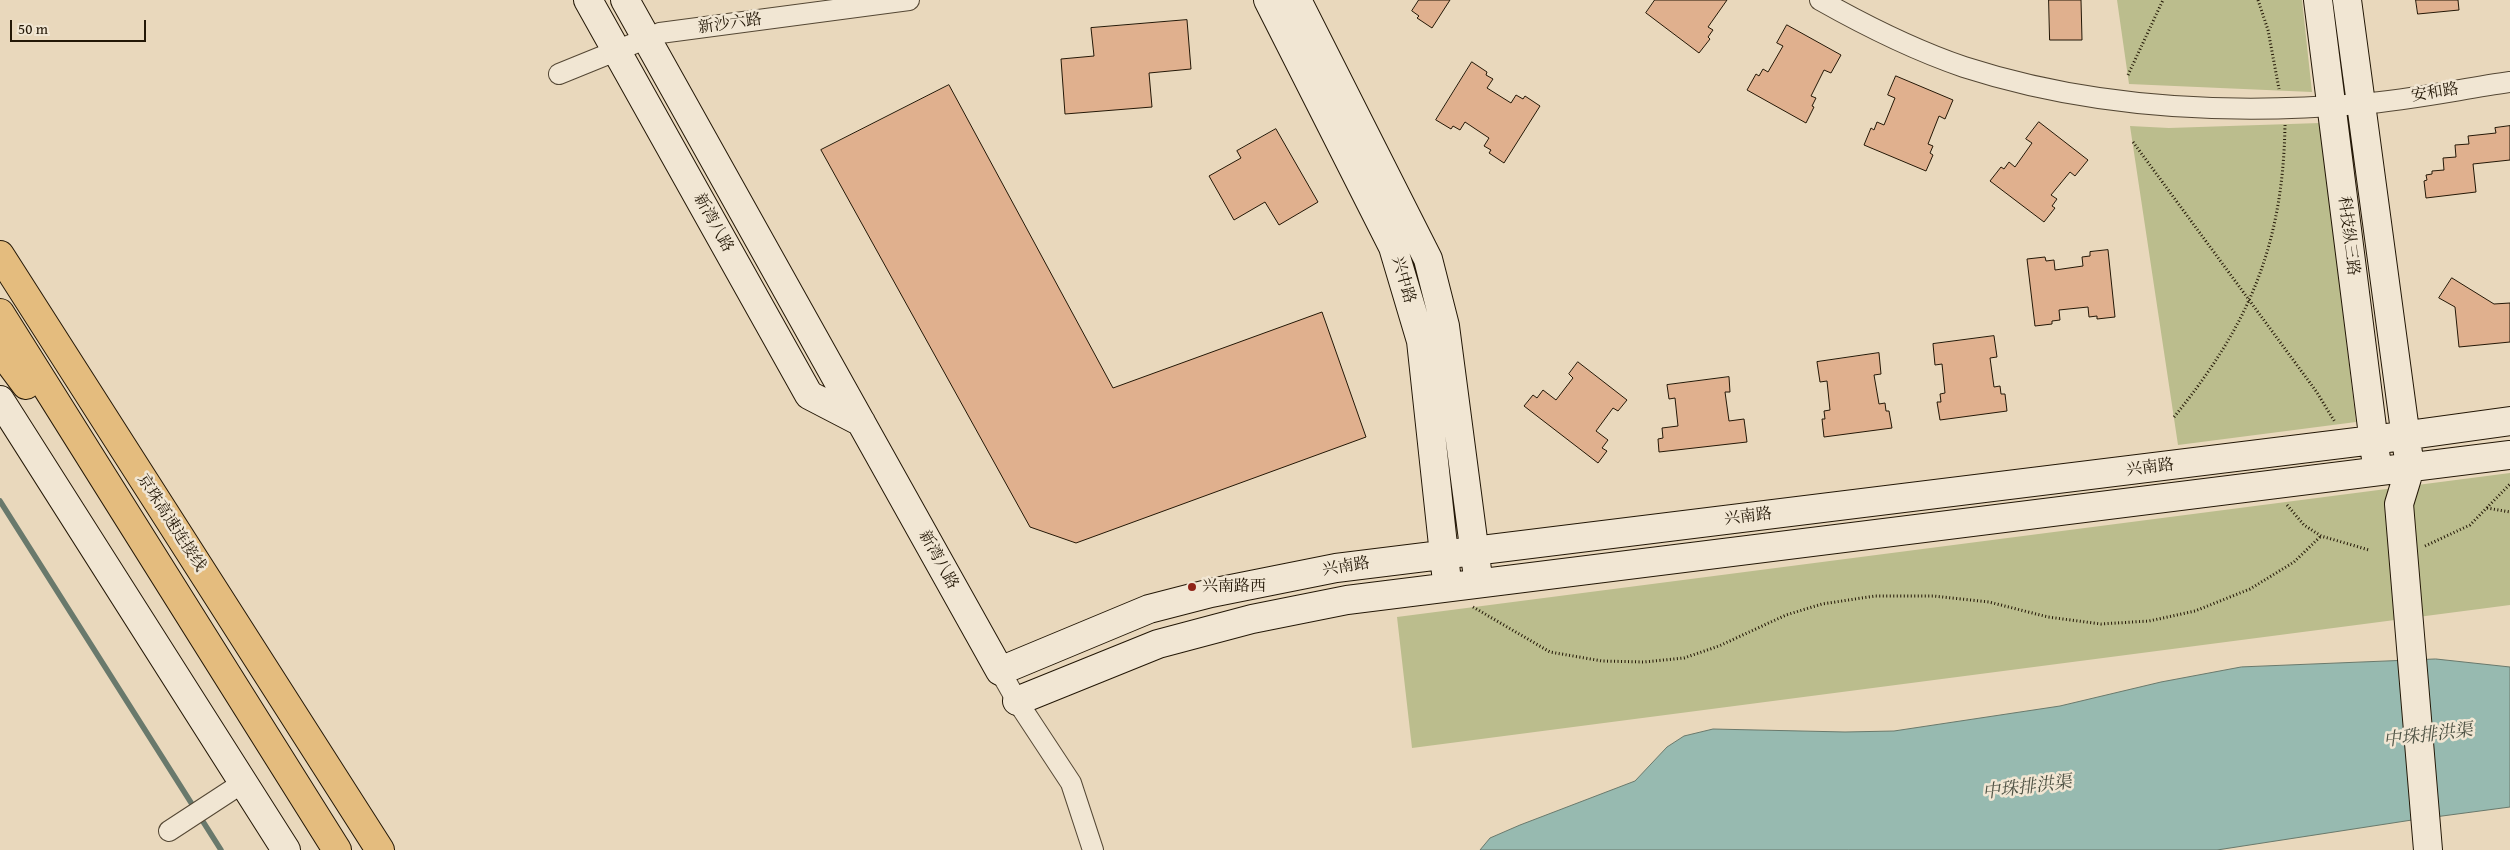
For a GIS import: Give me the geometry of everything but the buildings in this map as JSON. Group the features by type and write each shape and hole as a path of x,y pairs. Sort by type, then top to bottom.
{"highway":[{"name":"京珠高速连接线","path":"0,255 380,850"},
{"name":"京珠高速连接线","path":"0,313 337,850"},
{"path":"0,350 12,368 107,483"}],"street":[{"name":"新湾八路","path":"588,0 809,395 861,422"},
{"name":"新湾八路","path":"625,0 1000,671"},
{"name":"新沙六路","path":"559,74 660,33 909,0"},
{"name":"兴中路","path":"1268,0 1393,247 1421,341 1448,588"},
{"name":"兴中路","path":"1298,0 1428,259 1445,326 1475,551 1476,595"},
{"name":"安和路","path":"1820,0 1875,30 1964,66 2057,92 2152,106 2282,107 2361,104 2510,82"},
{"name":"科技纵三路","path":"2318,0 2378,472"},
{"name":"科技纵三路","path":"2347,0 2404,436 2410,468"},
{"path":"0,400 244,782 283,848"},
{"name":"兴南路","path":"1000,671 1149,609 1220,591 1318,572 2373,440 2510,421"},
{"name":"兴南路","path":"1017,700 1158,644 1214,628 1338,602 1448,588 1476,595 2510,455"},
{"path":"2410,468 2399,504 2428,850"},
{"path":"2378,472 2399,504"},
{"path":"1000,671 1071,782 1093,850"},
{"path":"170,831 244,782"}],"path":[{"path":"2128,76 2163,0"},
{"path":"2174,418 2219,358 2233,335 2268,251 2281,196 2285,124 2268,30 2258,0"},
{"path":"2132,142 2248,302 2316,391 2336,424"},
{"path":"2420,548 2470,525 2510,484"},
{"path":"2285,502 2304,525 2321,536 2369,550"},
{"path":"2487,508 2510,512"},
{"path":"1476,595 1550,652 1602,661 1644,662 1684,658 1719,646 1786,615 1822,604 1875,596 1934,596 1989,602 2048,617 2101,624 2149,621 2195,611 2250,589 2294,562 2321,536"}],"green space":[{"path":"2117,0 2302,0 2312,92 2129,84"},
{"path":"2320,123 2356,422 2178,445 2130,126 2169,128"},
{"path":"2510,473 2510,605 1412,748 1397,617"}],"water":[{"name":"中珠排洪渠","path":"2436,659 2510,667 2510,807 2217,850 1480,850 1490,838 1635,781 1667,747 1684,736 1713,729 1845,732 1894,731 2060,706 2161,682 2241,667"}],"waterway":[{"path":"0,501 221,850"}],"place":[{"name":"兴南路西","path":"1192,587"}]}
